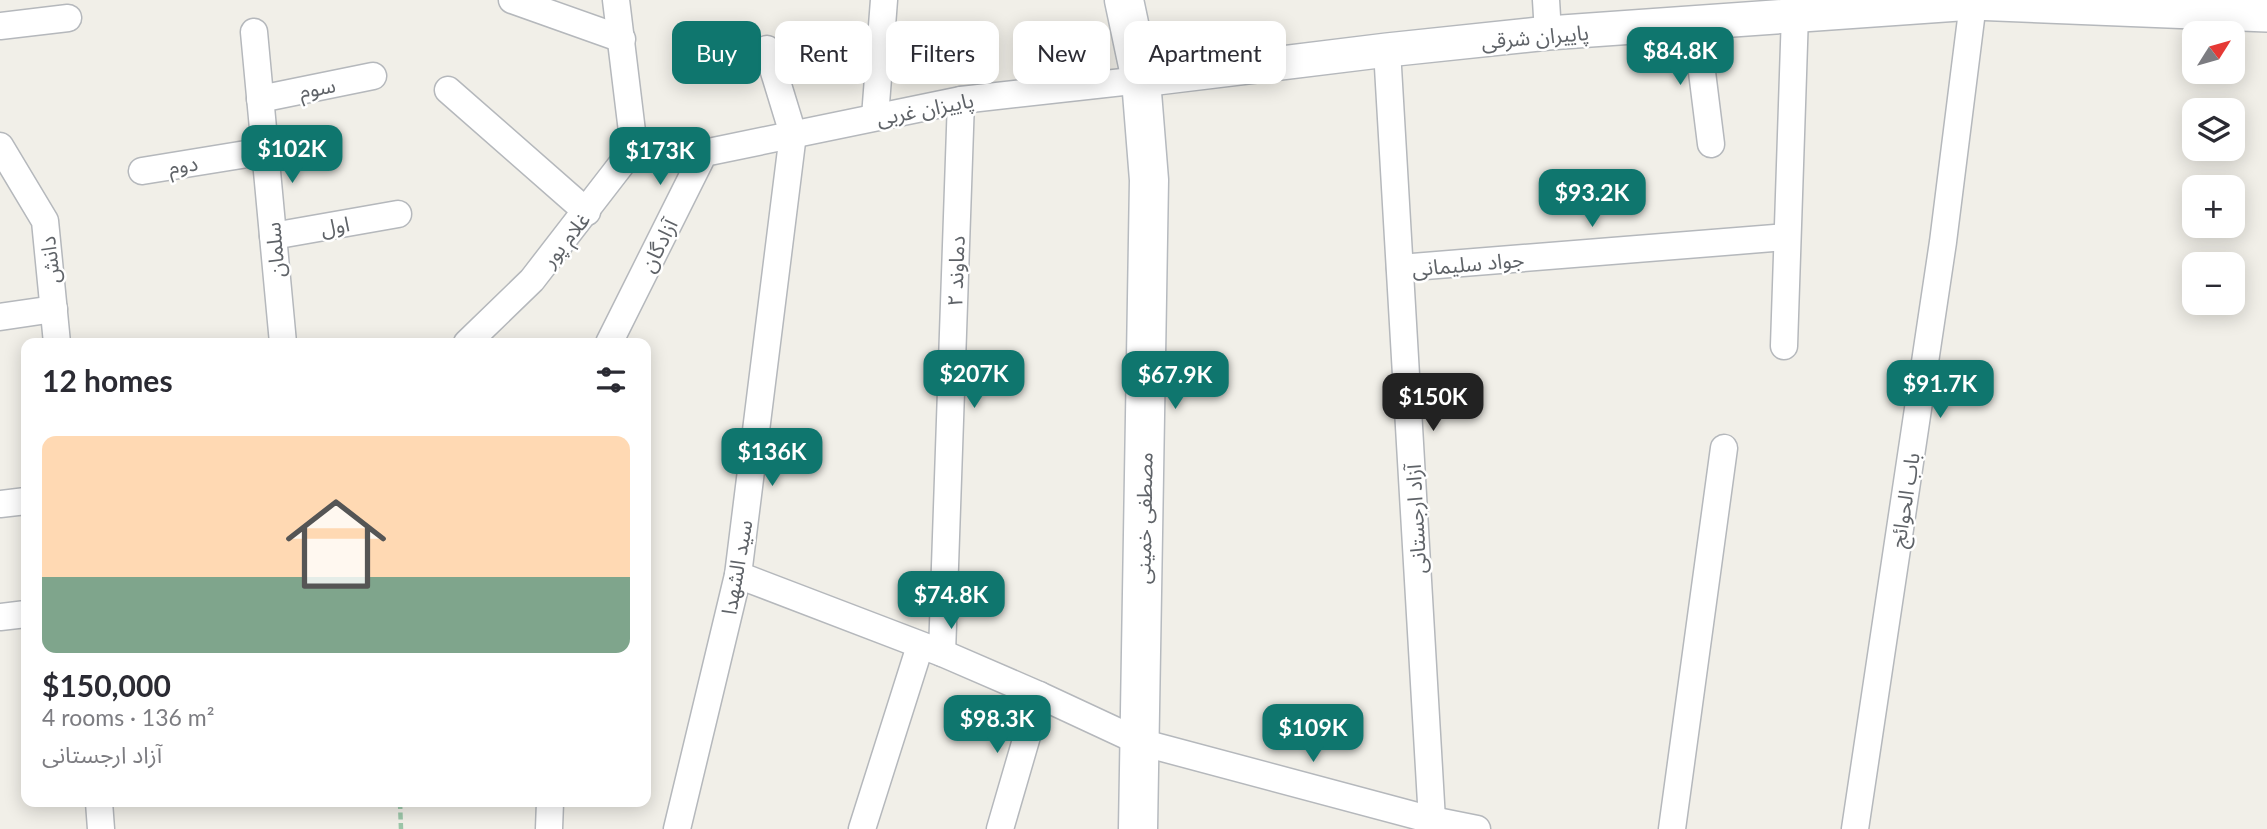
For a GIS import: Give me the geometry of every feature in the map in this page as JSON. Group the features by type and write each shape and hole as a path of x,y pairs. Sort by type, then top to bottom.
{"main road":[{"name":"مصطفی خمینی","path":"1124,0 1128,21"},
{"name":"مصطفی خمینی","path":"1138,829 1149,180 1141,84"}],"street":[{"path":"512,0 622,39"},
{"path":"616,0 634,148 704,153 793,134 767,49"},
{"path":"874,117 884,0"},
{"path":"1546,0 1548,33"},
{"name":"پاییران شرقی","path":"1286,62 1548,33 1696,24 1795,7 1973,3 2267,15"},
{"name":"باب الحوائج","path":"1855,829 1941,255 1973,3"},
{"path":"1784,345 1795,7"},
{"path":"0,26 68,18"},
{"path":"1696,24 1711,144"},
{"name":"سلمان","path":"254,32 283,338"},
{"name":"آزاد ارجستانی","path":"1387,50 1432,820"},
{"name":"سوم","path":"260,99 373,76"},
{"name":"پاییزان غربی","path":"793,134 961,100 1124,82"},
{"path":"448,90 586,212"},
{"name":"دماوند ۲","path":"862,829 931,649 961,100"},
{"name":"سید الشهدا","path":"677,829 738,575 793,134"},
{"name":"دانش","path":"0,146 45,221 57,338"},
{"name":"غلام پور","path":"472,338 532,280 634,148"},
{"name":"دوم","path":"142,171 265,151"},
{"name":"آزادگان","path":"612,338 704,153"},
{"name":"اول","path":"273,236 398,214"},
{"name":"جواد سلیمانی","path":"1400,268 1787,237"},
{"path":"0,317 54,309"},
{"path":"1672,829 1724,448"},
{"path":"0,504 21,502"},
{"path":"738,575 931,649 1140,742 1432,820 1477,829"},
{"path":"0,618 21,615"},
{"path":"1000,829 1039,695"},
{"path":"99,807 101,829"},
{"path":"550,807 550,829"}],"path":[{"path":"400,807 401,829"}]}
